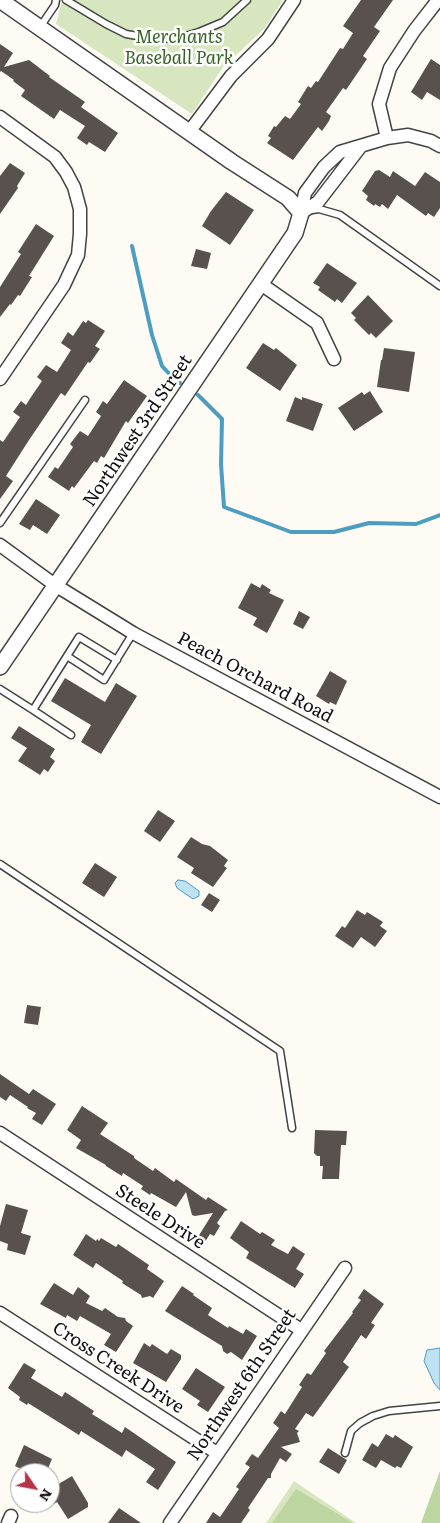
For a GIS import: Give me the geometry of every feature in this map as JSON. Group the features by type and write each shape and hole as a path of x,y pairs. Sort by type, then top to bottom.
{"street":[{"path":"0,0 189,132 288,198 301,213 318,202 361,146 387,138 408,136 431,141 440,146"},
{"path":"189,132 231,76 268,39 294,0"},
{"path":"387,138 379,104 390,68 414,31 438,0"},
{"path":"0,118 55,156 74,188 80,209 78,255 64,285 0,379"},
{"name":"Northwest 3rd Street","path":"0,667 295,233 301,213"},
{"path":"261,284 318,323 334,359"},
{"name":"Peach Orchard Road","path":"0,545 55,585 133,633 440,797"},
{"name":"Steele Drive","path":"0,1133 302,1330"},
{"name":"Northwest 6th Street","path":"170,1523 344,1268"},
{"name":"Cross Creek Drive","path":"0,1313 217,1454"}],"lane":[{"path":"40,28 56,0"},
{"path":"66,0 126,34 155,39 178,38 223,22 247,0"},
{"path":"301,213 319,209 340,214 440,286"},
{"path":"0,523 84,400"},
{"path":"67,656 104,680 133,633"},
{"path":"32,710 79,637 116,660"},
{"path":"0,689 70,736"},
{"path":"0,864 280,1051 292,1128"},
{"path":"345,1453 351,1431 360,1423 373,1416 389,1411 440,1406"}],"green space":[{"name":"Merchants Baseball Park","path":"62,0 283,0 264,29 223,67 192,114 56,24"},
{"path":"440,1471 440,1523 421,1523"},
{"path":"294,1481 356,1523 266,1523"},
{"path":"296,1489 353,1523 272,1523"}],"water":[{"path":"178,880 185,881 199,891 199,896 193,899 177,888 175,883"},
{"path":"440,1348 440,1390 434,1383 424,1361 427,1350"}],"building":[{"path":"361,0 393,0 374,27 380,31 363,56 367,59 346,90 343,88 326,112 331,116 329,121 322,131 318,127 293,160 267,143 271,138 268,136 274,126 276,127 285,116 290,119 301,104 298,102 308,86 311,88 316,81 318,82 340,48 343,49 353,33 343,26"},
{"path":"0,44 13,53 4,67 29,60 49,77 85,102 81,107 118,133 105,152 89,142 87,145 77,138 85,126 60,110 54,119 21,96 25,90 14,80 0,72"},
{"path":"431,59 440,65 440,100 427,92 422,100 411,92"},
{"path":"10,163 25,173 17,186 18,188 0,214 0,176"},
{"path":"379,170 390,177 393,171 415,186 425,172 440,182 440,208 434,217 428,213 426,216 397,195 388,209 382,204 380,207 375,204 374,206 366,200 368,196 362,191 375,171"},
{"path":"226,192 254,210 230,245 202,226"},
{"path":"36,224 54,236 29,276 32,277 20,296 18,295 0,317 0,287 21,254 18,252"},
{"path":"196,249 211,253 207,269 191,266"},
{"path":"327,263 357,283 342,303 337,299 335,302 318,290 320,287 313,283"},
{"path":"368,295 393,321 376,338 371,333 369,335 354,320 356,318 351,313"},
{"path":"88,320 105,331 95,346 100,349 90,363 88,362 65,396 61,393 29,440 6,476 13,481 0,499 0,440 3,442 20,417 13,412 21,401 26,405 42,381 37,377 46,365 57,372 71,350 61,343 68,332 73,336 83,321 86,323"},
{"path":"263,343 274,350 276,348 297,365 280,391 246,368"},
{"path":"384,348 415,352 409,392 377,387"},
{"path":"124,380 147,396 128,423 126,421 104,458 101,456 97,463 94,461 74,488 72,486 69,491 48,477 55,467 58,469 73,447 70,444 80,431 88,436 101,416 96,412 103,401 107,404"},
{"path":"370,391 383,412 354,431 338,408 362,392 364,395"},
{"path":"295,397 302,400 302,397 323,404 313,431 286,421"},
{"path":"36,499 60,515 47,534 33,525 30,530 19,524"},
{"path":"251,583 260,588 262,584 271,590 269,593 284,600 267,633 253,625 257,618 238,608"},
{"path":"299,611 310,617 303,629 293,624"},
{"path":"330,671 347,681 336,705 330,702 329,704 316,696"},
{"path":"65,678 105,702 116,683 137,696 101,754 81,742 91,725 51,701"},
{"path":"19,726 55,749 50,757 55,761 48,772 44,769 40,775 18,761 27,748 11,738"},
{"path":"158,810 175,821 160,842 144,831"},
{"path":"191,837 202,844 210,846 228,860 224,866 227,868 213,887 191,873 194,868 177,857"},
{"path":"95,863 117,877 104,897 82,883"},
{"path":"209,893 220,900 212,912 201,905"},
{"path":"357,910 365,915 367,912 383,922 380,926 387,931 375,947 361,937 353,948 335,936 342,926 345,928"},
{"path":"27,1005 41,1007 38,1025 24,1023"},
{"path":"0,1074 29,1094 33,1089 56,1104 42,1125 32,1119 36,1113 10,1095 6,1101 0,1097"},
{"path":"82,1106 108,1123 100,1134 153,1171 155,1168 174,1182 176,1179 206,1200 208,1197 228,1210 225,1211 217,1223 220,1226 214,1236 210,1234 203,1245 196,1240 213,1213 192,1215 186,1192 176,1207 151,1193 150,1195 141,1189 143,1186 123,1173 122,1176 76,1148 81,1140 67,1130"},
{"path":"315,1130 347,1131 346,1145 341,1145 339,1179 322,1179 323,1166 320,1166 320,1156 314,1153"},
{"path":"6,1204 28,1210 21,1233 31,1236 25,1255 7,1250 8,1244 0,1241 0,1226"},
{"path":"241,1221 260,1234 262,1232 275,1240 271,1245 288,1254 293,1246 305,1254 296,1269 304,1274 295,1288 246,1258 249,1252 230,1238"},
{"path":"86,1234 96,1241 97,1239 99,1241 101,1238 116,1247 118,1244 149,1265 147,1269 164,1281 153,1298 150,1296 142,1298 141,1295 122,1283 123,1281 96,1263 93,1268 73,1255"},
{"path":"54,1283 73,1295 78,1287 90,1296 86,1303 102,1311 105,1308 118,1317 125,1318 133,1326 116,1352 104,1345 111,1334 80,1316 77,1321 67,1315 66,1318 40,1304"},
{"path":"182,1286 212,1308 208,1315 228,1328 229,1326 243,1334 246,1329 257,1336 242,1360 231,1352 227,1354 223,1351 222,1346 165,1311"},
{"path":"364,1289 384,1304 371,1323 375,1325 366,1339 361,1335 343,1362 349,1367 313,1417 306,1413 295,1429 299,1431 297,1433 300,1442 281,1447 292,1454 286,1462 280,1458 271,1474 271,1478 268,1478 248,1508 250,1510 241,1523 206,1523 213,1512 220,1517 239,1489 236,1487 250,1467 245,1464 252,1454 258,1458 279,1428 273,1423 281,1411 285,1414 302,1387 299,1385 307,1373 311,1375 326,1353 324,1351 361,1300 358,1298"},
{"path":"144,1343 150,1347 152,1344 167,1354 171,1349 181,1355 181,1359 166,1382 133,1363"},
{"path":"24,1363 36,1370 31,1378 62,1397 65,1392 94,1411 92,1414 122,1433 125,1427 176,1462 158,1490 146,1482 155,1469 126,1450 122,1457 81,1431 79,1435 28,1403 27,1405 19,1400 20,1397 8,1388"},
{"path":"196,1368 225,1387 208,1412 197,1405 200,1401 182,1389"},
{"path":"386,1434 393,1438 395,1435 413,1447 401,1468 397,1466 395,1468 381,1460 376,1468 362,1460 372,1443 378,1447"},
{"path":"24,1445 52,1459 50,1463 16,1463"},
{"path":"328,1448 347,1460 339,1474 319,1462"},
{"path":"72,1476 88,1503 88,1507 68,1519 60,1507 60,1483"},
{"path":"119,1508 141,1523 108,1523"}],"waterway":[{"path":"132,246 152,335 162,366 180,383"},
{"path":"198,395 222,419 221,464 224,507 291,532 334,532 369,523 416,524 440,515"}]}
